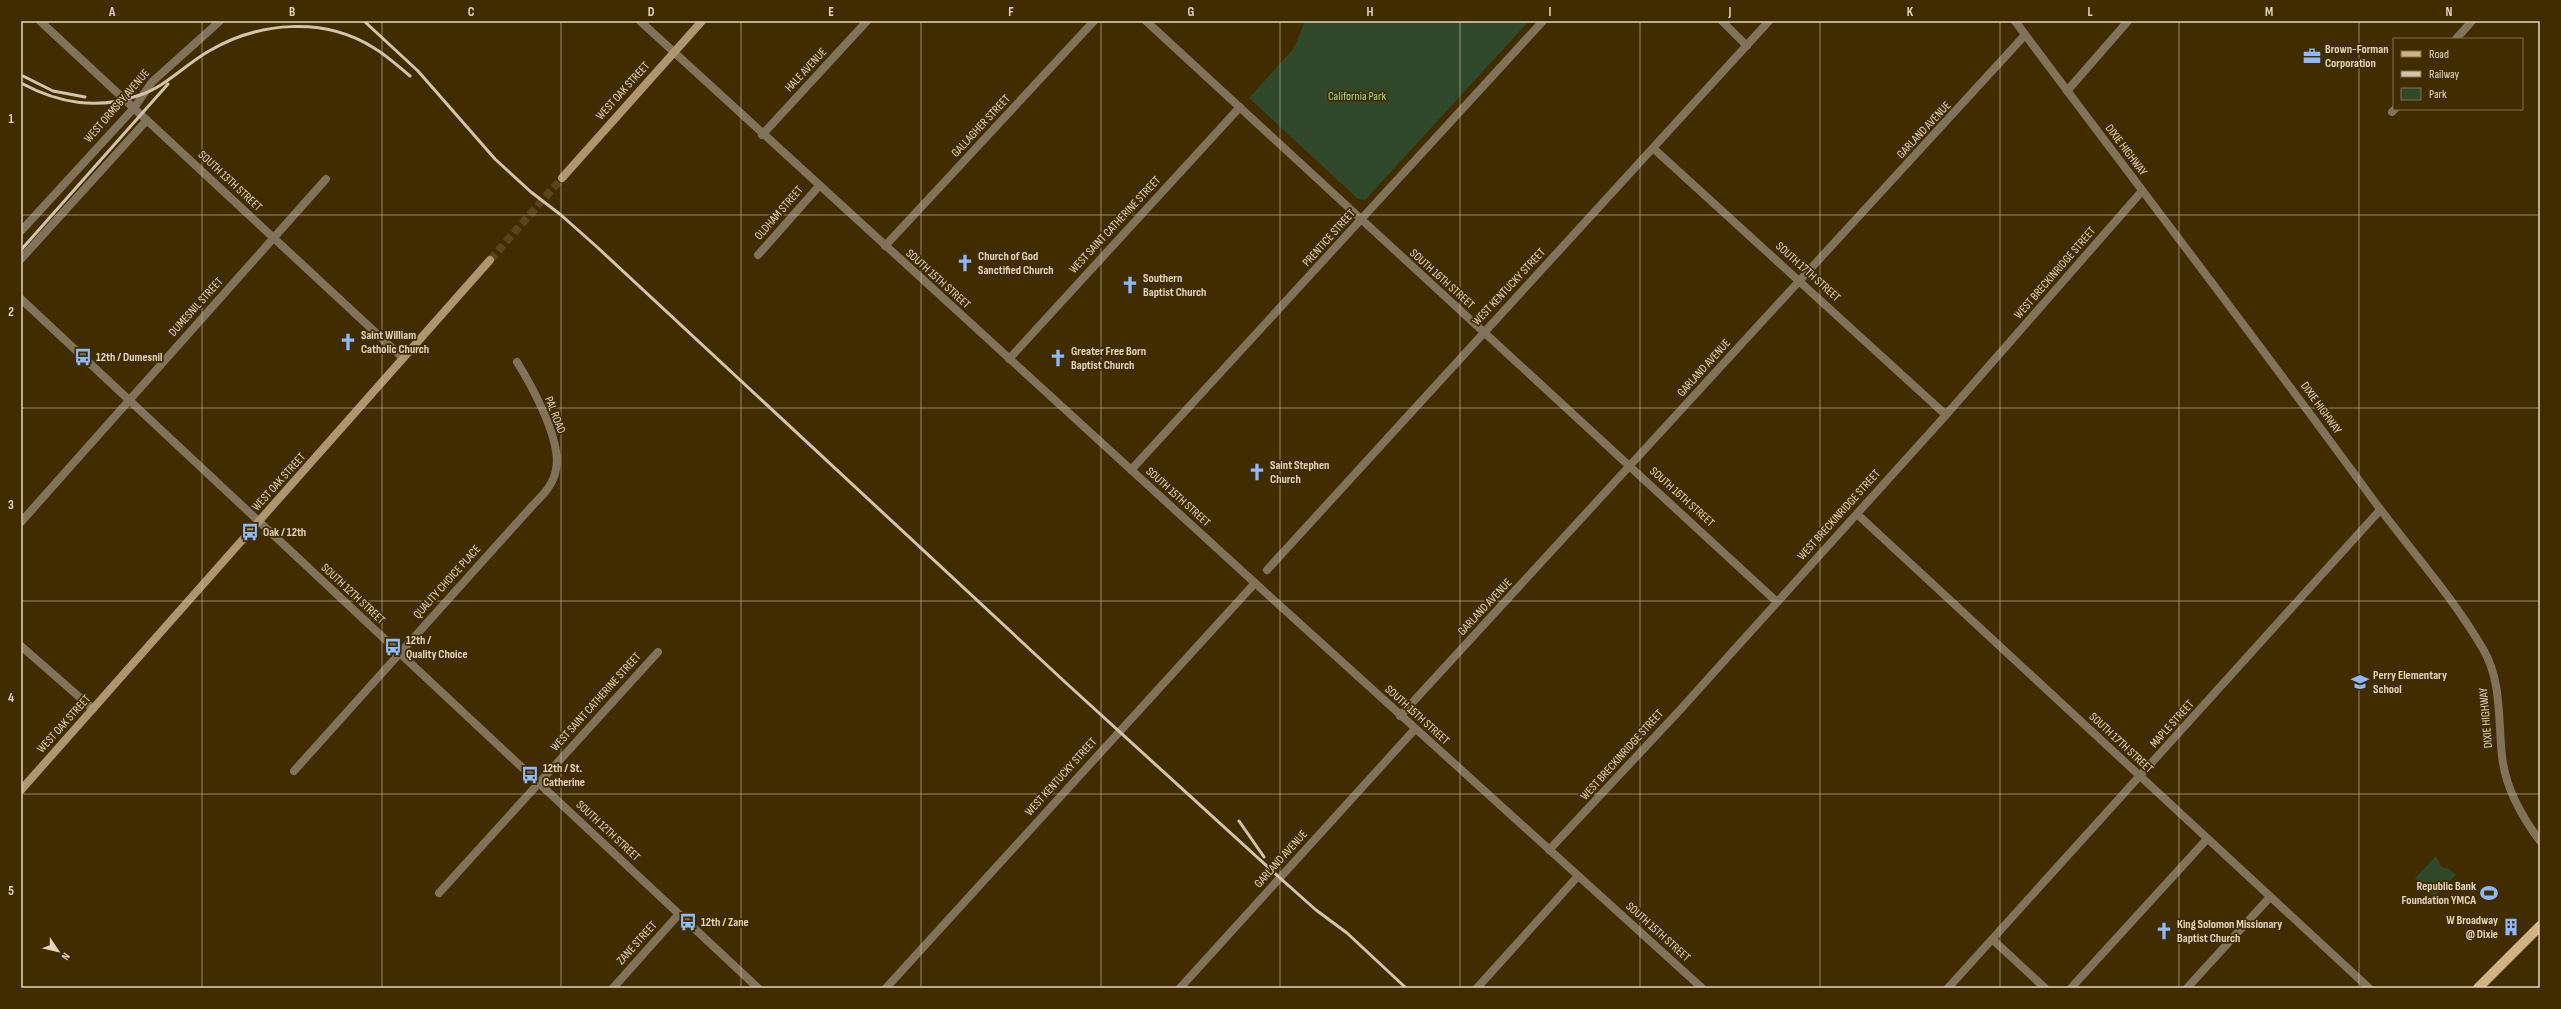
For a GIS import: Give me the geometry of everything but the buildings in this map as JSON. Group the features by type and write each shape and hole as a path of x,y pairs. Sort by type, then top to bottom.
{"main road":[{"name":"WEST OAK STREET","path":"562,178 702,21"},
{"name":"WEST OAK STREET","path":"21,790 259,523 490,260"},
{"path":"2478,988 2540,926"}],"street":[{"name":"SOUTH 13TH STREET","path":"40,21 403,358"},
{"name":"WEST ORMSBY AVENUE","path":"21,231 134,108 152,82 220,21"},
{"name":"SOUTH 15TH STREET","path":"640,21 1400,716 1702,988"},
{"name":"HALE AVENUE","path":"762,134 866,21"},
{"name":"GALLAGHER STREET","path":"885,246 1094,21"},
{"name":"SOUTH 16TH STREET","path":"1146,21 1361,221 1484,332 1777,602"},
{"name":"PRENTICE STREET","path":"1131,470 1543,21"},
{"path":"1722,21 1746,46"},
{"name":"WEST KENTUCKY STREET","path":"1267,570 1769,21"},
{"name":"DIXIE HIGHWAY","path":"2014,21 2288,383 2380,510 2451,600 2485,652 2498,692 2502,759 2508,780 2521,813 2540,841"},
{"path":"2067,90 2128,21"},
{"path":"2457,38 2472,21"},
{"name":"GARLAND AVENUE","path":"1400,716 2025,35"},
{"name":"WEST SAINT CATHERINE STREET","path":"1009,359 1240,108"},
{"path":"21,259 147,120"},
{"name":"SOUTH 17TH STREET","path":"1653,148 1946,415"},
{"name":"DUMESNIL STREET","path":"21,522 131,401 326,179"},
{"name":"OLDHAM STREET","path":"758,255 819,186"},
{"name":"WEST BRECKINRIDGE STREET","path":"1549,850 1573,827 1946,415 2142,191"},
{"name":"SOUTH 12TH STREET","path":"21,298 259,523 758,988"},
{"name":"PAL ROAD","path":"517,362 547,422 556,455 557,468 552,480"},
{"name":"QUALITY CHOICE PLACE","path":"294,771 533,505 552,480"},
{"name":"MAPLE STREET","path":"1948,988 2380,510"},
{"name":"SOUTH 17TH STREET","path":"1856,514 2369,988"},
{"name":"WEST KENTUCKY STREET","path":"886,988 1255,583"},
{"path":"21,646 93,709"},
{"name":"WEST SAINT CATHERINE STREET","path":"439,893 658,652"},
{"name":"GARLAND AVENUE","path":"1180,988 1415,729"},
{"path":"2071,988 2207,839"},
{"path":"1477,988 1578,876"},
{"path":"2187,988 2270,897"},
{"name":"ZANE STREET","path":"613,988 679,914"},
{"path":"1992,939 2045,988"}],"green space":[{"name":"California Park","path":"1305,21 1529,21 1365,200 1358,199 1249,98 1294,48"},
{"path":"2436,856 2441,867 2449,869 2456,875 2434,897 2415,878"}],"tunnel":[{"path":"490,260 562,178"}],"railway":[{"path":"364,21 418,71 495,159 531,192 561,215 597,247 1065,682 1280,878 1316,910 1347,933 1406,988"},
{"path":"21,83 50,96 65,100 94,103 124,100 158,87 200,56 228,41 248,34 270,29 291,27 313,27 334,31 355,38 374,48 410,76"},
{"path":"21,75 53,91 85,97"},
{"path":"21,250 168,84"},
{"path":"1239,821 1264,857"}],"place":[{"name":"Brown-Forman Corporation","path":"2312,56"},
{"name":"Church of God Sanctified Church","path":"965,263"},
{"name":"Southern Baptist Church","path":"1130,285"},
{"name":"Saint William Catholic Church","path":"348,342"},
{"name":"12th / Dumesnil","path":"83,357"},
{"name":"Greater Free Born Baptist Church","path":"1058,358"},
{"name":"Saint Stephen Church","path":"1257,472"},
{"name":"Oak / 12th","path":"250,532"},
{"name":"12th / Quality Choice","path":"393,647"},
{"name":"Perry Elementary School","path":"2360,682"},
{"name":"12th / St. Catherine","path":"530,775"},
{"name":"Republic Bank Foundation YMCA","path":"2489,893"},
{"name":"12th / Zane","path":"688,922"},
{"name":"W Broadway @ Dixie","path":"2511,927"},
{"name":"King Solomon Missionary Baptist Church","path":"2164,931"}]}
